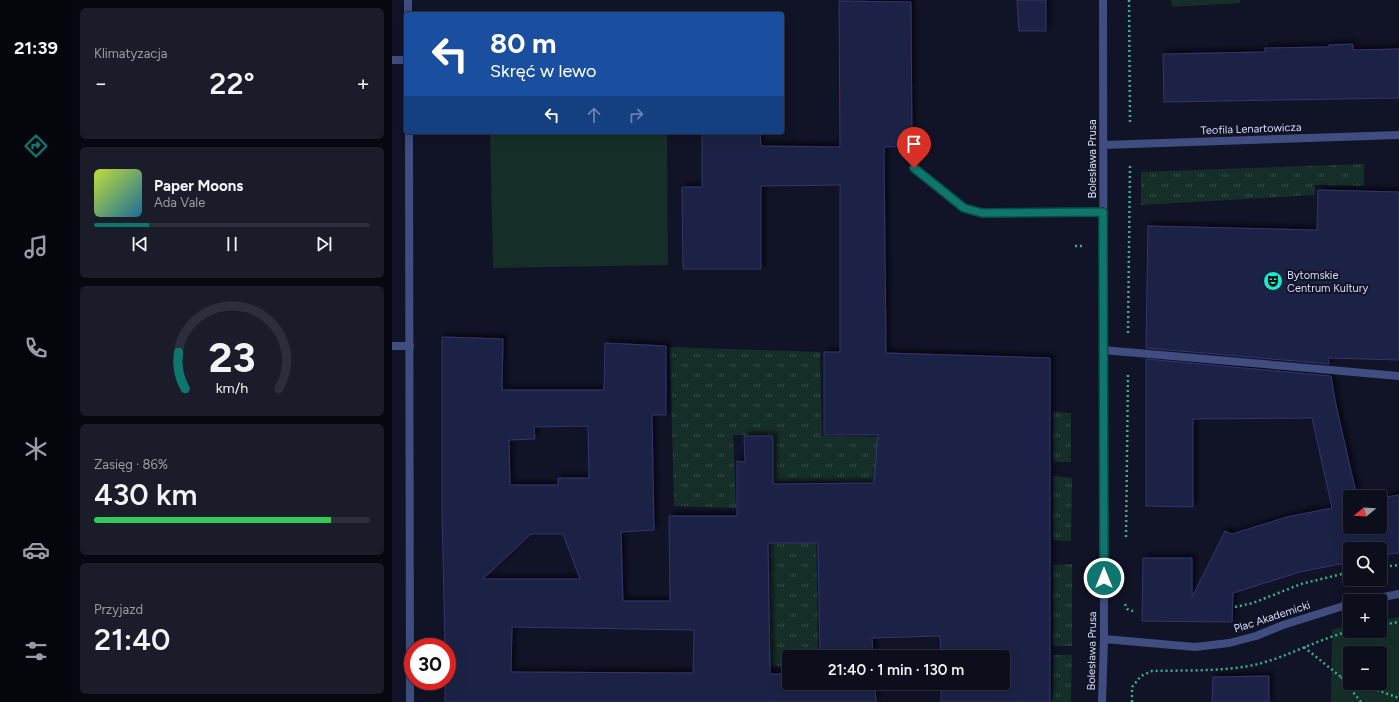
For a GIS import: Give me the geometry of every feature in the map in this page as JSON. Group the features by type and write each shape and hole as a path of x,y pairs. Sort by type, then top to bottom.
{"street":[{"path":"408,0 408,12"},
{"name":"Bolesława Prusa","path":"1102,702 1104,639 1103,0"},
{"path":"392,60 404,60"},
{"path":"409,134 410,702"},
{"name":"Teofila Lenartowicza","path":"1103,145 1399,135"},
{"path":"914,168 964,208 982,213 1103,212"},
{"path":"392,346 410,346"},
{"path":"1103,350 1399,376"},
{"path":"1387,596 1399,594"},
{"name":"Plac Akademicki","path":"1104,639 1195,647 1229,643 1256,636 1283,625 1343,606"}],"path":[{"path":"1126,541 1130,144 1128,0"},
{"path":"1387,566 1399,565"},
{"path":"1235,607 1253,602 1301,584 1343,574"},
{"path":"1125,603 1127,609 1133,611"},
{"path":"1387,624 1399,622"},
{"path":"1304,647 1341,677 1361,702"},
{"path":"1377,690 1399,698"}],"green space":[{"path":"1171,0 1240,0 1240,3 1172,7"},
{"path":"490,134 667,134 668,265 493,268"},
{"path":"1364,164 1364,186 1315,185 1315,195 1141,205 1141,172"},
{"path":"670,347 820,352 822,436 882,437 882,477 874,478 873,482 774,482 774,435 733,435 736,508 674,506"},
{"path":"1053,412 1071,413 1071,462 1053,462"},
{"path":"1053,476 1072,478 1071,541 1053,540"},
{"path":"793,512 816,512 818,650 782,650 782,666 722,667 722,656 770,654 769,544 793,543"},
{"path":"1072,564 1072,646 1053,646 1053,565"},
{"path":"1399,617 1399,702 1331,702 1332,630 1343,627 1343,638 1387,638 1387,619"},
{"path":"1053,655 1072,655 1071,702 1052,702"}],"building":[{"path":"1017,0 1046,0 1046,31 1019,31"},
{"path":"839,1 911,2 912,146 884,147 886,353 1050,358 1050,702 941,702 941,690 1010,690 1010,650 941,650 940,636 872,638 873,650 820,650 818,543 768,543 770,674 782,674 782,690 875,690 876,702 445,702 445,690 456,690 456,638 445,638 442,511 442,337 503,339 502,390 604,390 605,343 666,346 666,415 652,415 654,530 621,532 623,601 670,601 669,516 737,516 737,461 745,462 744,436 773,436 773,484 874,483 878,435 824,435 824,352 840,352 840,185 761,186 761,269 683,269 682,187 702,187 702,134 760,134 761,146 840,147","holes":["588,426 589,478 558,478 558,485 510,485 509,440 535,439 534,427","531,534 563,534 580,579 483,579","512,627 694,630 693,673 511,672"]},
{"path":"1353,44 1353,50 1399,49 1399,98 1164,102 1163,54 1265,52 1265,48 1329,47 1329,45"},
{"name":"Bytomskie Centrum Kultury","path":"1318,190 1399,192 1399,360 1328,358 1329,364 1146,348 1148,226 1317,230"},
{"path":"1146,359 1331,376 1355,490 1343,490 1343,534 1387,534 1387,497 1399,495 1399,553 1387,554 1387,542 1343,542 1343,563 1300,572 1233,593 1232,622 1142,621 1143,558 1192,558 1192,597 1225,531 1232,534 1287,517 1332,508 1312,418 1193,419 1193,507 1146,506"},
{"path":"1269,676 1269,702 1212,702 1213,677"}],"place":[{"name":"Bytomskie Centrum Kultury","path":"1273,281"}],"route":[{"path":"914,168 948,197 964,208 982,213 1075,214 1103,212 1104,578"}]}
